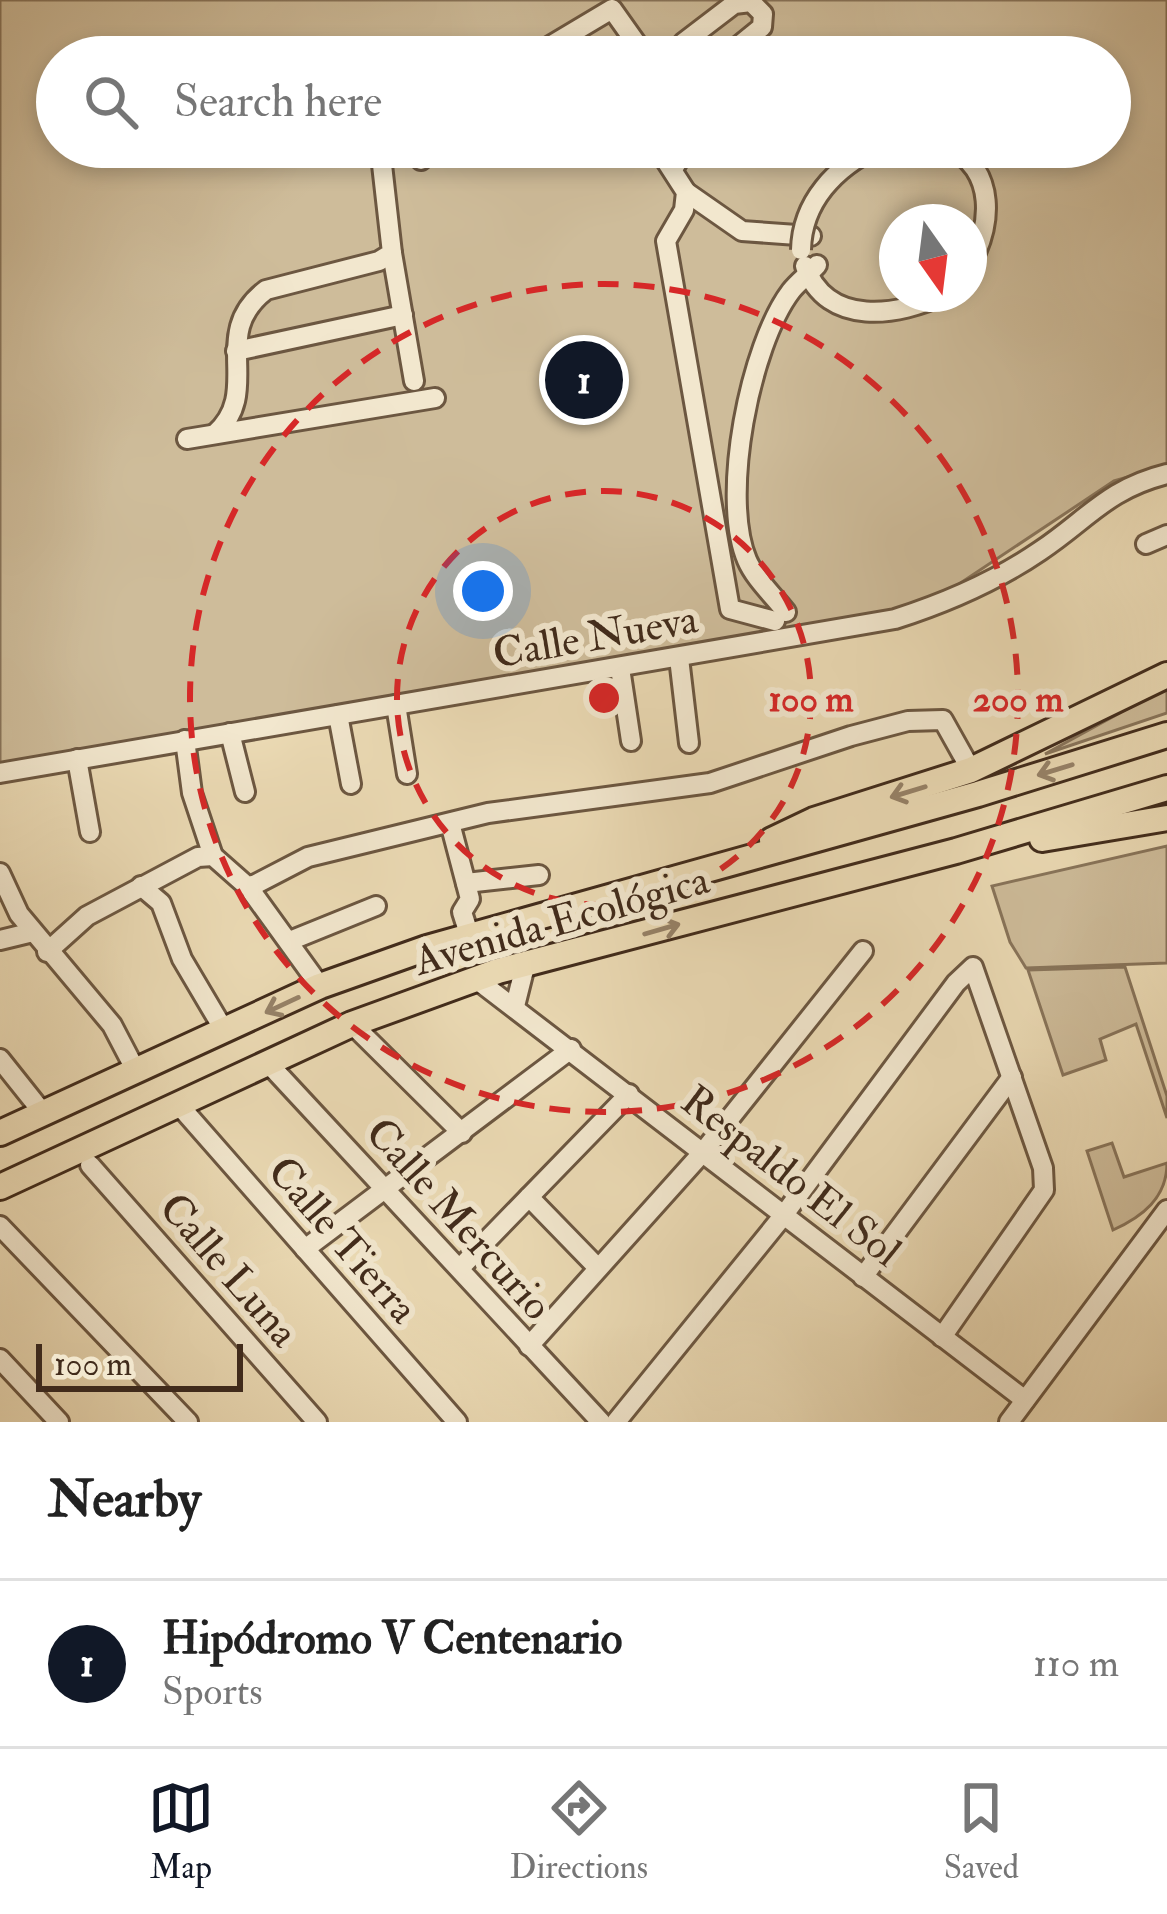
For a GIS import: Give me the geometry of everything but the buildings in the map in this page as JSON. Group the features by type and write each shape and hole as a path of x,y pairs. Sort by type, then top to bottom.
{"main road":[{"path":"740,860 814,820 971,770 1167,675"},
{"name":"Avenida Ecológica","path":"0,1133 320,986 469,934 1167,735"},
{"name":"Avenida Ecológica","path":"0,1187 352,1024 476,979 956,851 1167,788"},
{"path":"956,851 1167,818"}],"street":[{"path":"692,36 745,1 765,4 759,32 754,36"},
{"path":"567,36 612,9 631,36"},
{"path":"382,168 414,381"},
{"path":"846,168 810,205 806,243 813,270 840,306 862,313 879,311"},
{"path":"974,168 985,204"},
{"path":"673,169 686,192 742,231 806,243"},
{"path":"686,192 684,210 666,241 730,609 781,616 748,562 740,511 741,450 770,335 790,292 813,270"},
{"path":"215,434 238,403 238,322 266,290 374,263 392,253"},
{"path":"236,351 403,315"},
{"path":"187,439 435,398"},
{"name":"Calle Nueva","path":"0,773 878,623 931,606 1035,554 1107,495 1167,474"},
{"path":"1146,544 1167,535"},
{"path":"679,658 689,743"},
{"path":"620,668 631,741"},
{"path":"396,705 407,774"},
{"path":"338,715 351,784"},
{"path":"251,888 270,872 308,857 530,804 710,783 813,746 932,718 951,727 971,770"},
{"path":"230,733 245,792"},
{"path":"185,740 192,793 213,856 251,888 320,986"},
{"path":"77,759 90,832"},
{"path":"450,823 470,901 462,912 469,934"},
{"path":"47,952 87,916 198,857 213,856"},
{"path":"0,873 32,932 112,1025 135,1069"},
{"path":"466,883 539,875"},
{"path":"141,886 161,903 182,959 224,1030"},
{"path":"292,940 376,906"},
{"path":"0,940 32,932"},
{"path":"529,1346 704,1151 863,951"},
{"path":"515,1006 526,962"},
{"path":"616,1422 783,1216 969,968 978,974 1043,1168 1044,1190 942,1337"},
{"name":"Respaldo El Sol","path":"476,979 1025,1400"},
{"path":"352,1024 462,1133"},
{"path":"305,1250 571,1049"},
{"path":"0,1059 43,1113"},
{"name":"Calle Mercurio","path":"267,1062 601,1422"},
{"path":"863,1276 1012,1077"},
{"path":"460,1268 629,1094"},
{"name":"Calle Tierra","path":"178,1103 457,1422"},
{"name":"Calle Luna","path":"90,1165 317,1422"},
{"path":"529,1197 598,1268"},
{"path":"1009,1422 1167,1210"},
{"path":"0,1226 188,1422"},
{"path":"0,1359 59,1422"}],"shaded area":[{"path":"0,0 1167,0 1167,466 1114,481 956,586 896,613 0,769"},
{"path":"1167,687 1167,713 1045,754"},
{"path":"1167,846 1167,963 1026,968 1010,942 992,886"},
{"path":"1125,967 1167,1096 1167,1118 1136,1024 1100,1039 1106,1060 1063,1075 1028,970"},
{"path":"1112,1143 1124,1177 1167,1163 1163,1186 1151,1205 1113,1230 1087,1151"}],"place":[{"name":"Hipódromo V Centenario","path":"584,380"}]}
